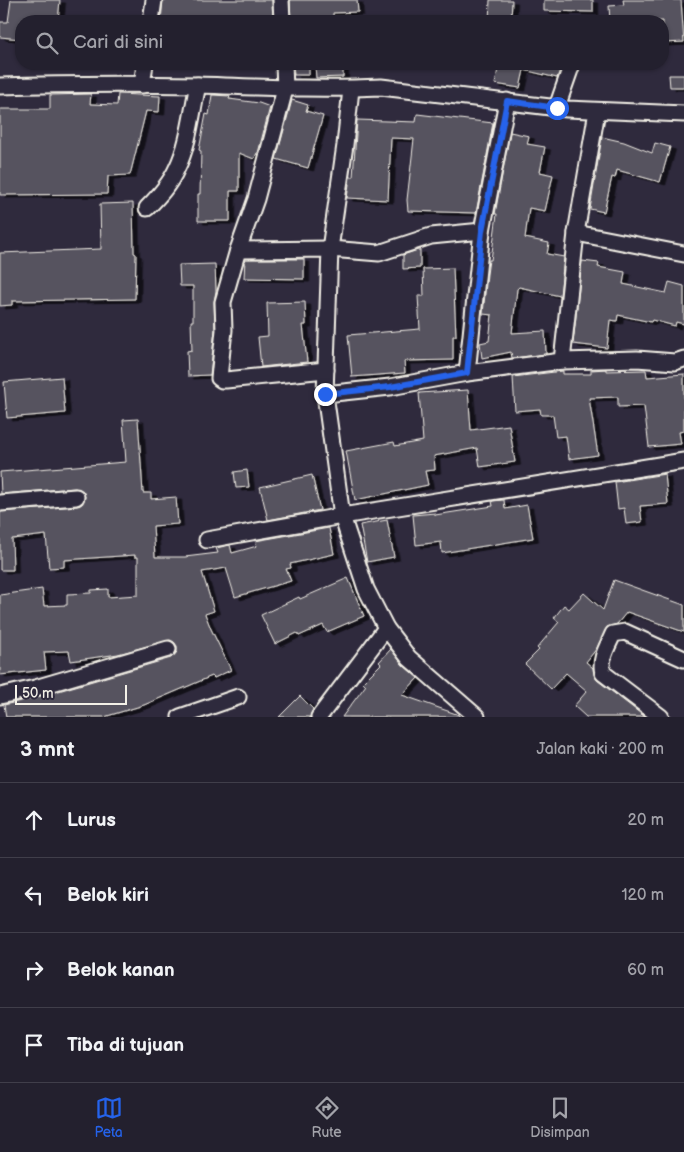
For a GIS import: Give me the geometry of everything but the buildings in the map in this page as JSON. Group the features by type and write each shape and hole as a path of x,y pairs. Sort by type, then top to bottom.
{"street":[{"path":"152,15 154,0"},
{"path":"281,0 282,15"},
{"path":"142,85 144,70"},
{"path":"284,70 285,88 256,199 238,250 223,302 224,330 219,378 226,380 326,370"},
{"path":"557,108 570,70"},
{"path":"147,208 164,190 178,168 198,85"},
{"path":"0,86 198,85 350,89 381,87 557,108 684,114"},
{"path":"350,89 345,145 330,249 325,394 342,516 366,589 386,628 409,658 477,717"},
{"path":"467,373 482,231 507,101"},
{"path":"562,361 576,233 597,111"},
{"path":"238,250 330,249 379,253 431,236 482,231"},
{"path":"576,233 684,254"},
{"path":"325,394 390,387 467,373 562,361 637,359 676,362 684,359"},
{"path":"207,540 342,516 684,461"},
{"path":"0,503 76,497"},
{"path":"319,717 386,628"},
{"path":"661,717 603,672 602,660 613,634 626,632 684,659"},
{"path":"0,696 35,688 168,649"},
{"path":"180,717 238,697"}],"route":[{"path":"325,394 390,387 467,373 482,231 507,101 557,108"}]}
